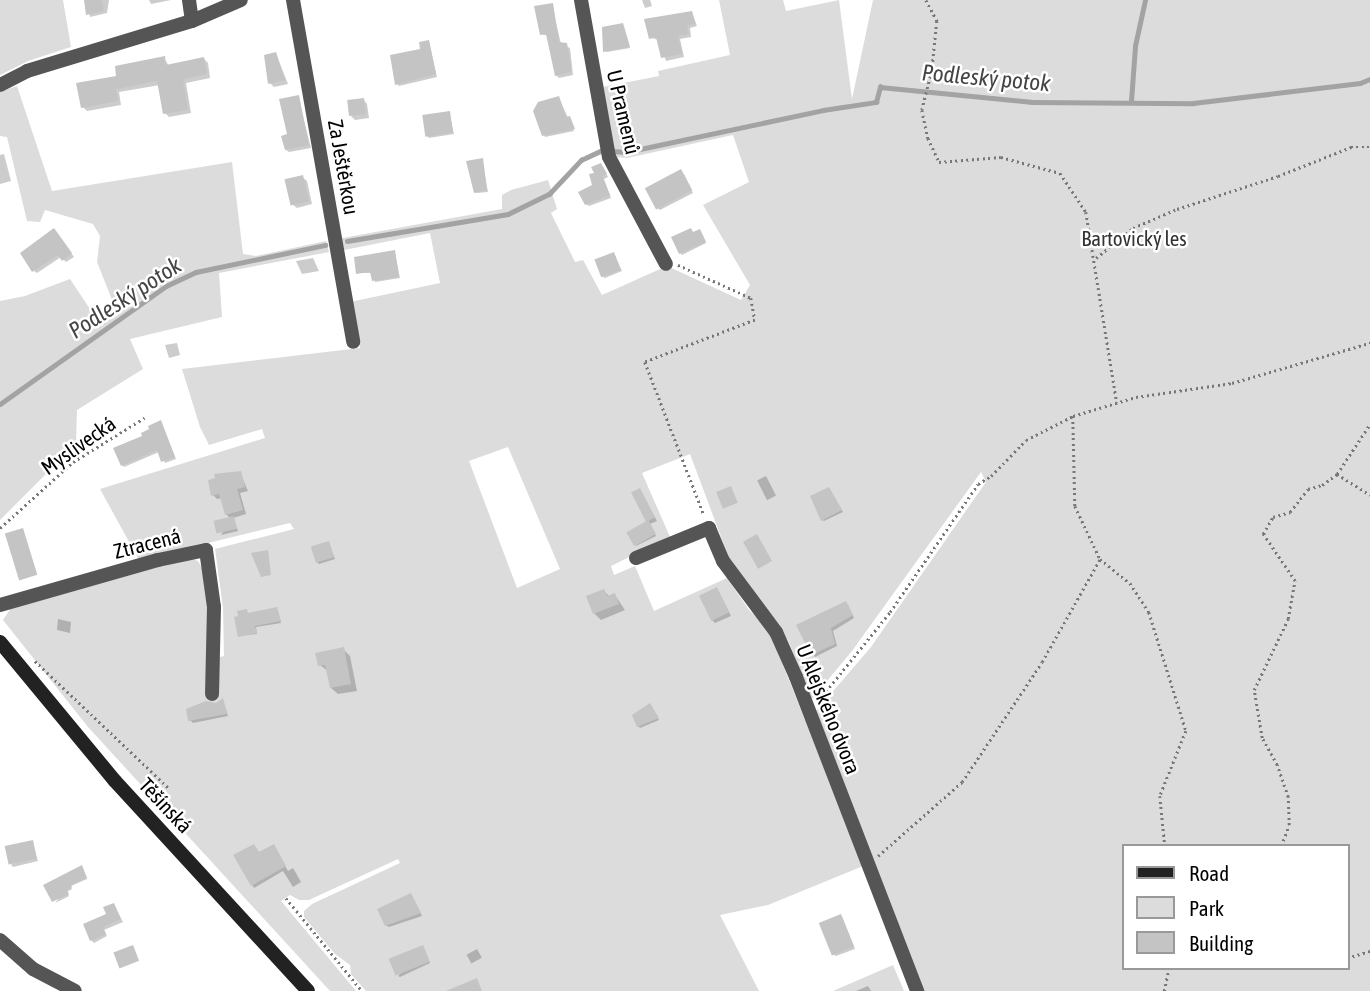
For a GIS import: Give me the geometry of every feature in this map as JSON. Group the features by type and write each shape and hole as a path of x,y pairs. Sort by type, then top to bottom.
{"main road":[{"name":"Těšínská","path":"5,648 115,780 309,991"}],"street":[{"path":"189,0 192,21"},
{"path":"0,85 27,71 192,21 242,0"},
{"name":"Za Ještěrkou","path":"293,0 353,342"},
{"name":"U Pramenů","path":"581,0 610,157 664,261"},
{"path":"636,558 709,528"},
{"name":"U Alejského dvora","path":"709,528 723,561 776,632 918,991"},
{"name":"Ztracená","path":"0,603 158,560 206,550 214,607 212,694"},
{"path":"0,940 33,969 75,991"}],"path":[{"path":"926,0 937,20 932,71 922,110 928,138 939,162 1001,157 1060,173 1086,212 1096,258 1117,403"},
{"path":"1096,258 1133,228 1177,209 1278,176 1351,147 1370,147"},
{"path":"664,261 751,298 755,320 645,362 709,528"},
{"path":"810,719 808,710 890,612 978,484 991,476 1026,440 1073,416 1117,403 1232,383 1370,342"},
{"path":"1073,416 1075,506 1100,559 1130,583 1149,612 1186,731 1160,796 1165,844"},
{"name":"Myslivecká","path":"0,528 73,462 144,418"},
{"path":"1282,844 1289,825 1288,797 1277,765 1262,738 1254,690 1288,619 1295,581 1263,534 1273,517 1290,512 1308,489 1322,485 1337,474 1370,424"},
{"path":"1337,474 1370,495"},
{"path":"868,864 962,782 1042,662 1100,559"},
{"path":"5,648 29,656 51,674 170,789"},
{"path":"286,898 362,991"},
{"path":"1349,957 1370,951"},
{"path":"1164,991 1169,970"}],"green space":[{"path":"0,0 63,0 71,47 28,61 0,75"},
{"name":"Bartovický les","path":"719,0 783,0 786,11 839,0 852,99 873,0 1370,0 1370,991 917,991 868,864 768,905 720,915 759,991 366,991 351,974 350,965 335,954 304,917 304,911 312,904 400,863 398,859 309,900 299,900 290,895 281,901 356,991 330,991 88,727 3,620 13,605 190,558 198,561 206,575 211,659 224,656 223,608 215,549 294,529 290,523 139,560 100,489 265,438 262,429 209,445 200,427 182,369 360,348 350,302 440,283 430,233 339,251 337,239 502,209 502,195 548,180 557,209 551,213 575,262 583,260 602,295 667,266 741,300 750,285 703,205 749,182 733,135 627,158 614,157 603,87 659,76 658,71 730,55","holes":["508,447 560,569 517,588 469,461","690,454 732,566 788,640 812,699 852,651 981,472 986,482 871,647 810,718 805,720 768,628 749,610 727,578 654,611 635,566 614,575 611,566 670,537 642,473"]},
{"path":"17,86 52,191 232,162 243,254 256,256 326,241 329,252 219,273 222,317 130,339 143,369 77,410 76,444 0,520 0,301 25,296 70,279 100,324 118,315 97,262 100,236 93,224 45,210 40,222 27,221 7,137 0,136 0,92"},
{"path":"893,965 904,991 833,991"}],"building":[{"path":"84,0 102,0 104,11 86,15"},
{"path":"553,3 559,42 567,43 571,65 571,72 555,76 546,34 540,35 534,6"},
{"path":"692,11 695,24 687,25 689,34 678,36 682,54 661,58 656,37 649,39 644,19"},
{"path":"623,23 630,47 603,52 602,27"},
{"path":"429,40 436,74 395,85 390,55 420,49 419,42"},
{"path":"276,52 285,80 268,84 264,55"},
{"path":"165,56 166,65 204,57 207,74 183,79 188,110 163,114 157,81 116,89 118,101 81,108 76,83 116,76 115,66"},
{"path":"299,95 309,145 285,150 281,136 287,134 279,99"},
{"path":"559,96 566,117 570,116 575,129 542,136 533,111 538,102"},
{"path":"364,98 366,114 349,116 347,100"},
{"path":"450,111 453,133 425,137 422,115"},
{"path":"483,158 487,190 474,193 466,161"},
{"path":"601,163 607,174 602,176 610,195 585,205 578,192 592,185 589,174 594,173 591,167"},
{"path":"681,169 692,190 656,209 645,188"},
{"path":"303,175 309,201 291,206 284,179"},
{"path":"54,228 72,253 62,261 58,255 32,272 20,253"},
{"path":"691,228 693,232 700,229 706,242 679,254 671,237"},
{"path":"395,250 399,277 372,281 370,272 356,274 354,257"},
{"path":"614,252 621,270 601,277 594,260"},
{"path":"161,420 175,457 161,462 157,450 121,466 113,448 142,436 141,433 149,429 148,426"},
{"path":"241,471 245,487 237,489 243,510 225,515 219,494 211,496 208,480 215,478 214,474"},
{"path":"731,486 738,503 723,509 716,492"},
{"path":"829,487 842,510 821,521 810,496"},
{"path":"640,488 655,517 646,522 631,493"},
{"path":"234,516 237,529 216,533 214,521"},
{"path":"648,520 656,534 634,546 626,532"},
{"path":"23,528 37,575 19,580 5,534"},
{"path":"757,534 772,561 758,569 743,542"},
{"path":"329,541 334,557 316,563 311,547"},
{"path":"268,550 271,575 261,577 251,553"},
{"path":"717,587 729,612 711,621 699,596"},
{"path":"604,589 607,596 615,593 619,604 593,614 586,596"},
{"path":"846,601 853,615 831,628 835,644 811,655 796,625"},
{"path":"277,607 281,621 255,626 257,633 238,637 234,617 238,616 237,611 247,609 248,613"},
{"path":"344,647 351,684 330,688 325,665 318,666 315,653"},
{"path":"223,698 227,714 188,721 186,709 206,701 216,703"},
{"path":"650,703 659,718 637,727 632,715"},
{"path":"33,840 37,859 9,865 5,846"},
{"path":"254,844 259,852 274,844 286,866 251,886 233,855"},
{"path":"82,865 87,878 71,885 67,890 69,894 52,902 43,885"},
{"path":"411,893 421,913 385,926 377,909"},
{"path":"114,903 121,919 103,927 106,934 90,941 83,924 106,914 103,907"},
{"path":"841,914 854,946 832,955 819,923"},
{"path":"133,945 139,961 119,968 113,953"},
{"path":"423,945 430,962 395,976 389,959"},
{"path":"477,978 482,991 446,991"}],"waterway":[{"path":"1131,101 1135,46 1145,0"},
{"name":"Podleský potok","path":"612,151 626,152 823,110 876,102 880,87 1032,102 1193,103 1360,83 1370,79"},
{"name":"Podleský potok","path":"347,241 508,214 549,194 581,160 600,151"},
{"name":"Podleský potok","path":"0,404 166,286 196,272 325,245"}]}
